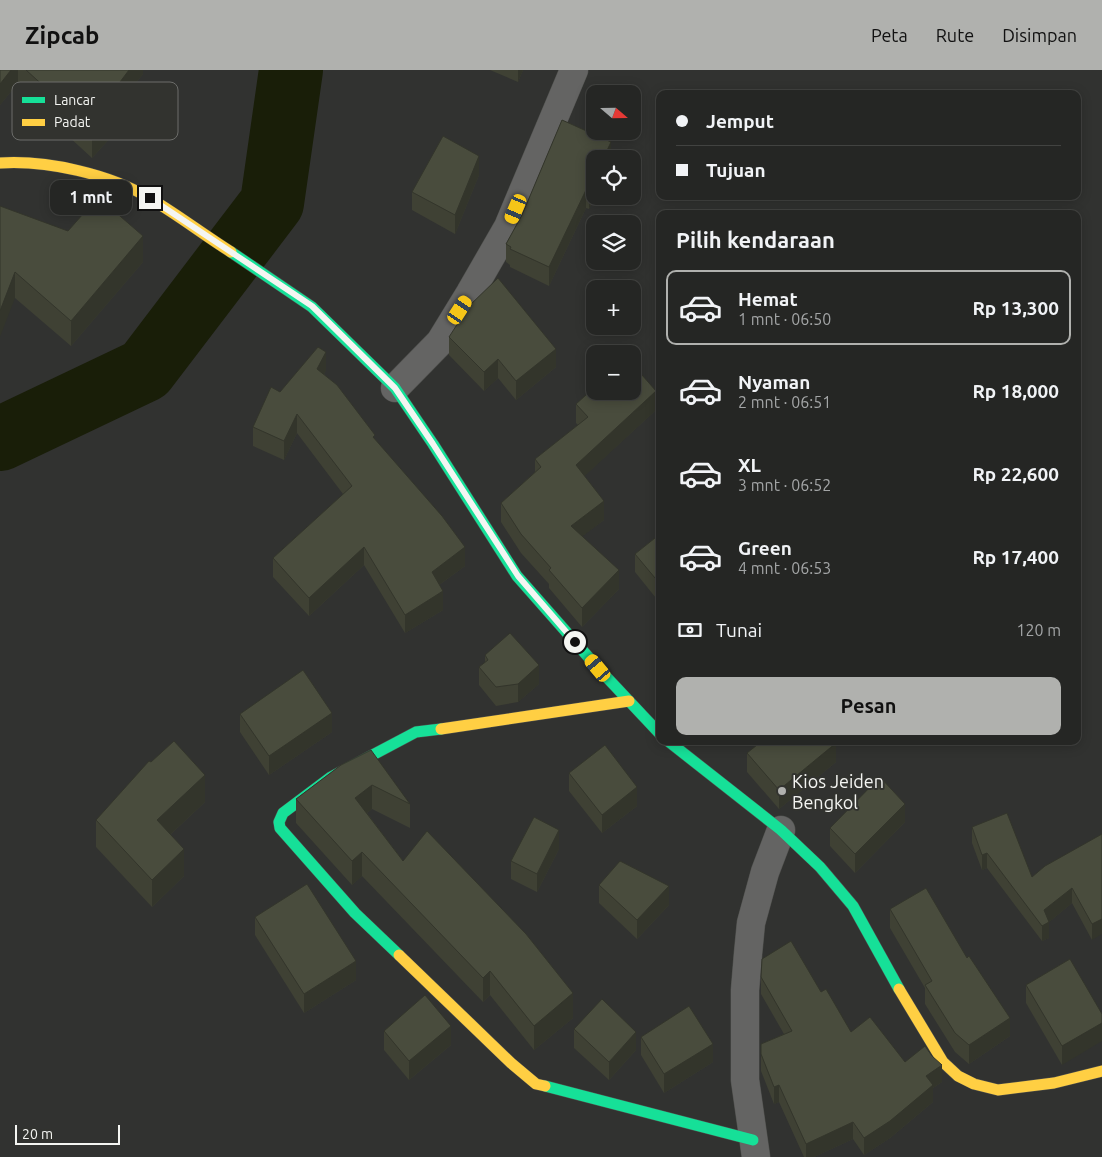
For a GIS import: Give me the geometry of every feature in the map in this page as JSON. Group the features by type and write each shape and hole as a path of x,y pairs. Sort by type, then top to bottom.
{"main road":[{"path":"5,158 80,170 150,198 312,306 395,388 518,576 598,668 656,730"},
{"path":"629,701 416,732 331,777 283,813 279,822 280,828 355,912 504,1056 536,1084 754,1148"},
{"path":"673,745 781,830 820,867 853,906 905,1001 943,1062 958,1076 974,1084 998,1090 1054,1083 1102,1071"}],"street":[{"path":"395,388 440,342 508,227 574,70"},
{"path":"754,1148 745,1080 745,990 748,954 753,914 765,872 781,830"}],"building":[{"path":"0,70 11,70 0,84"},
{"path":"26,70 129,70 120,82 39,82"},
{"path":"562,120 586,131 586,140 607,140 611,142 607,150 586,150 586,190 549,267 510,249 511,247 506,244 522,215"},
{"path":"443,136 479,156 455,215 412,192"},
{"path":"98,197 143,236 71,321 15,272 0,311 0,206 68,231"},
{"path":"498,278 556,349 516,381 498,359 484,372 449,337 469,306"},
{"path":"318,347 326,352 317,369 337,385 375,435 373,437 442,516 465,547 432,572 443,591 405,615 364,547 309,598 273,558 352,486 297,414 284,441 253,427 271,387 280,392"},
{"path":"641,376 656,391 576,465 604,501 571,526 619,570 582,608 549,570 551,568 521,534 501,503 541,467 535,459 588,417 576,404 586,395 586,400 641,400"},
{"path":"656,537 656,579 635,554"},
{"path":"510,633 539,665 518,684 496,687 479,667 488,660 485,655"},
{"path":"303,670 332,713 269,756 240,714"},
{"path":"174,741 205,775 157,820 184,849 152,880 96,820 149,761 151,762"},
{"path":"605,745 637,787 602,815 569,773"},
{"path":"757,745 834,745 779,790 747,753"},
{"path":"371,750 410,804 372,785 355,798 403,861 427,831 526,934 573,993 534,1026 490,971 483,978 362,852 352,861 296,799 341,765"},
{"path":"880,777 905,804 855,854 830,828"},
{"path":"1007,813 1032,877 1045,866 1102,834 1102,919 1092,924 1072,888 1044,910 1049,922 1042,926 987,853 982,855 972,827"},
{"path":"534,817 559,830 537,874 511,861"},
{"path":"620,861 669,886 637,920 599,885"},
{"path":"307,884 356,961 304,994 255,917"},
{"path":"926,888 967,958 969,956 1010,1018 969,1045 955,1033 925,985 932,981 890,909"},
{"path":"791,941 821,992 826,989 851,1032 870,1017 905,1062 925,1046 942,1065 926,1076 933,1085 890,1121 864,1138 853,1122 806,1144 779,1085 774,1087 761,1054 761,1044 792,1031 761,977 762,959"},
{"path":"1070,959 1102,1014 1102,1023 1062,1046 1026,985"},
{"path":"425,995 451,1026 409,1061 384,1031"},
{"path":"602,999 636,1032 609,1062 574,1029"},
{"path":"689,1006 713,1044 664,1074 641,1037"}],"waterway":[{"path":"0,439 145,370 272,203 291,70"}],"traffic: fast":[{"path":"231,252 312,307 395,388 517,576 598,668 656,730"},
{"path":"399,955 355,913 280,828 279,822 283,813 331,777 416,732 441,729"},
{"path":"673,745 781,830 820,867 853,906 899,989"},
{"path":"545,1086 753,1140"}],"traffic: slow":[{"path":"0,163 58,166 117,182 151,199 231,252"},
{"path":"441,729 629,701"},
{"path":"399,955 511,1063 536,1084 545,1086"},
{"path":"899,989 943,1062 958,1076 974,1084 998,1090 1054,1083 1102,1071"}],"place":[{"name":"Kios Jeiden Bengkol","path":"782,791"}],"route":[{"path":"150,198 312,306 395,388 518,576 575,642"}]}
